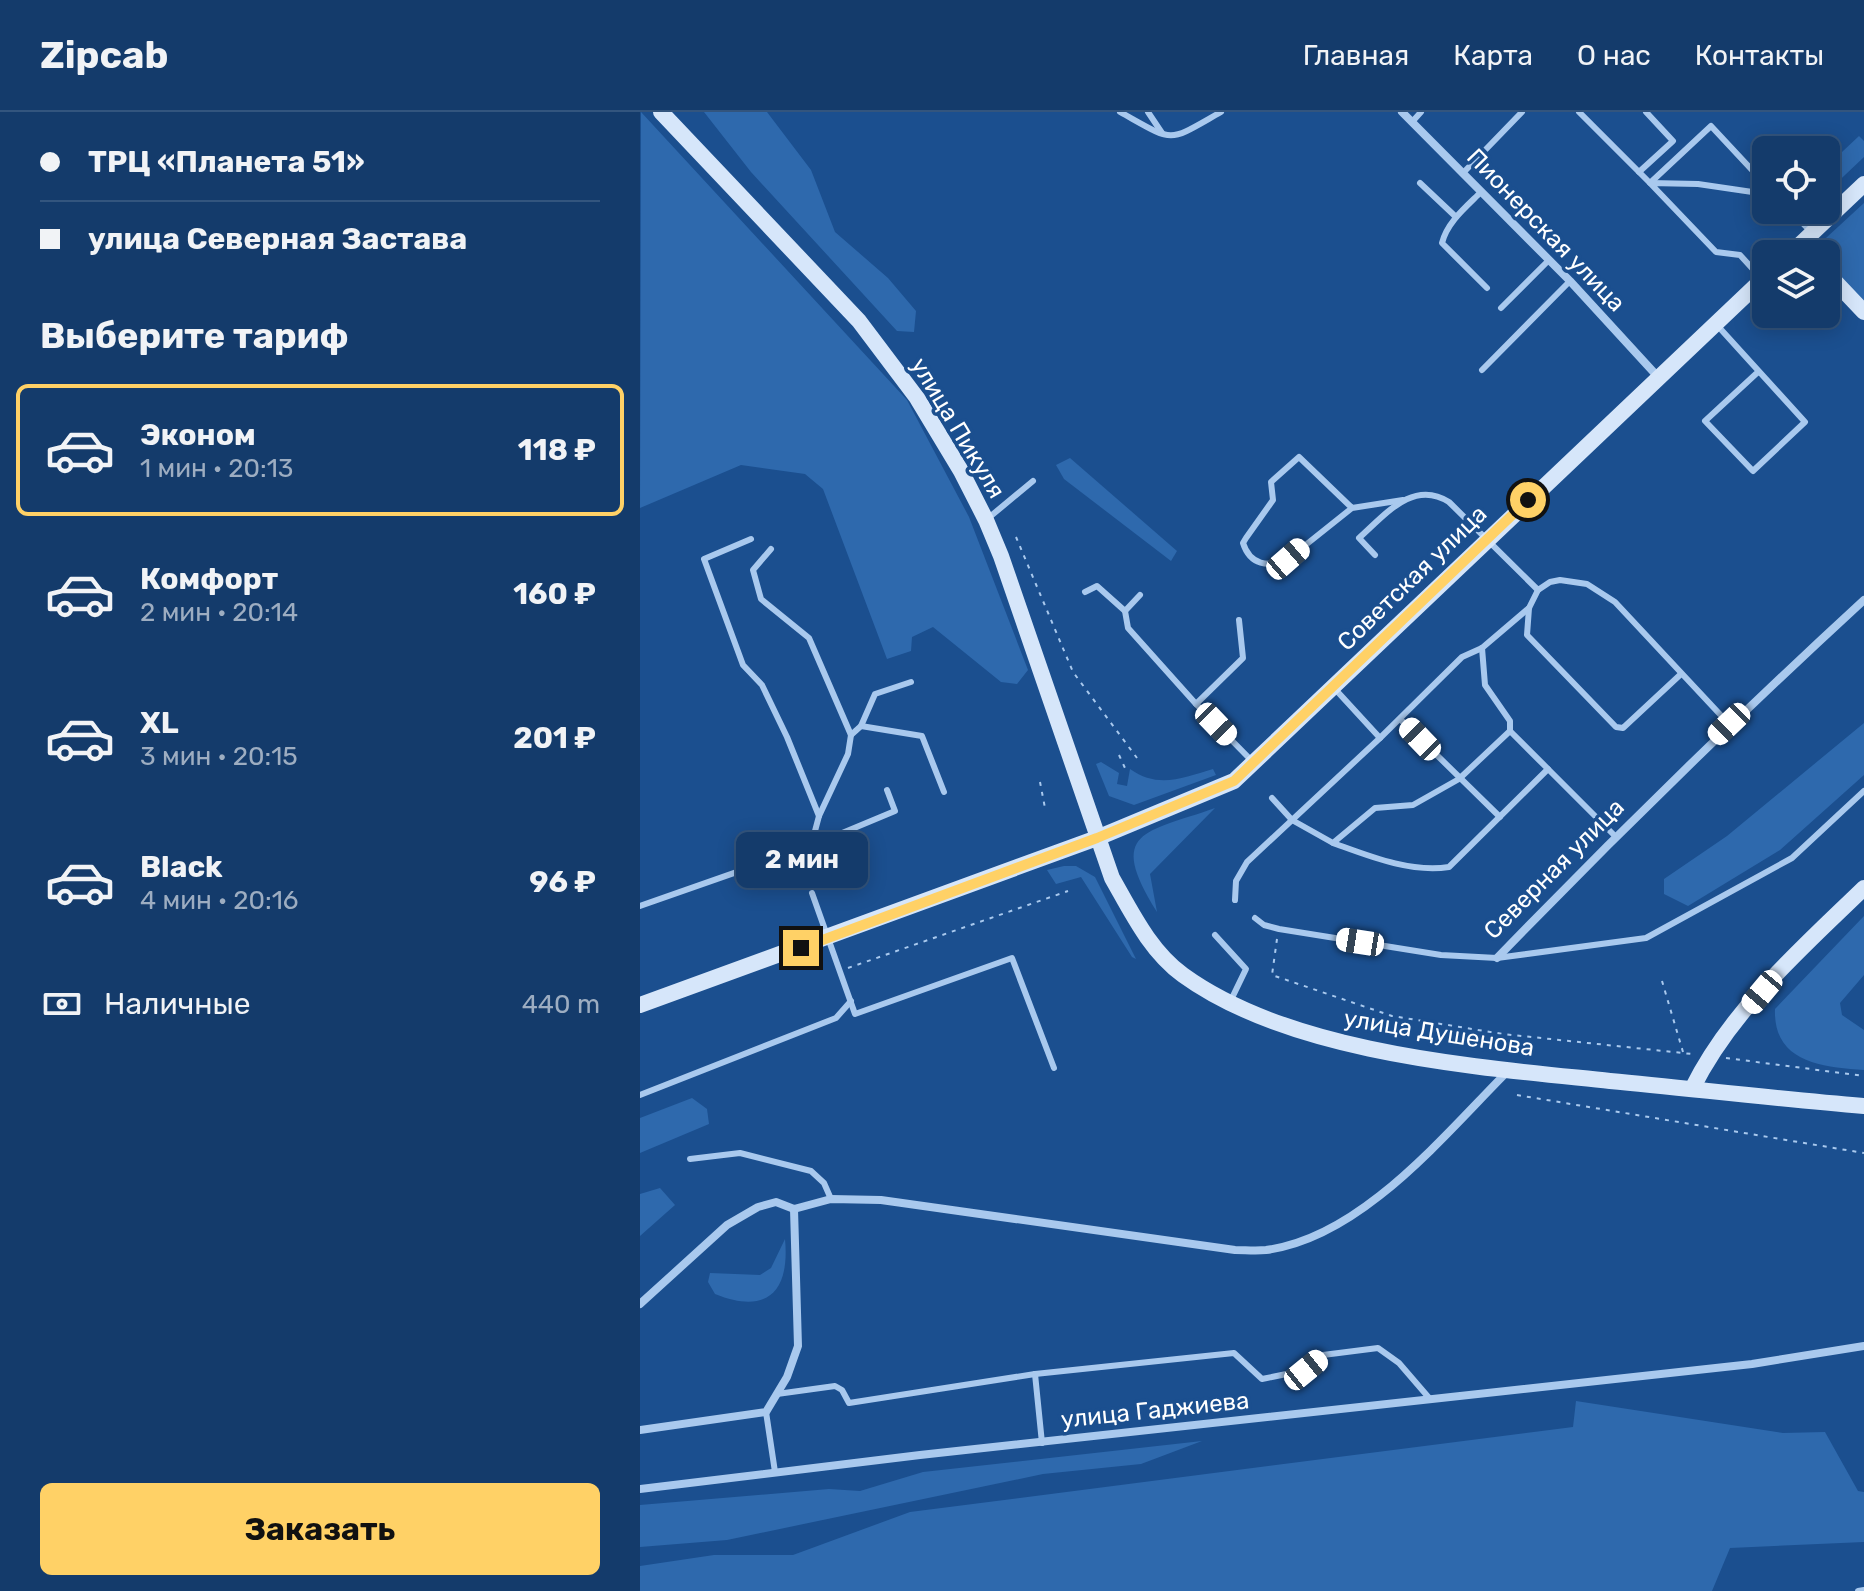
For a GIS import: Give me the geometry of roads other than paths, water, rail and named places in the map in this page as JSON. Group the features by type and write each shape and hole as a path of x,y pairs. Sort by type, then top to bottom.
{"street":[{"name":"улица Пикуля","path":"661,112 859,321 917,398 986,520 1052,698 1097,838"},
{"name":"Пионерская улица","path":"1402,112 1570,281 1659,378"},
{"path":"1809,240 1864,184"},
{"path":"1840,287 1864,312"},
{"name":"Советская улица","path":"640,1005 1097,838 1234,781 1752,290"},
{"name":"Северная улица","path":"1497,958 1729,724 1864,600"},
{"name":"улица Душенова","path":"1097,838 1119,890 1139,927 1160,955 1181,974 1229,1003 1307,1033 1351,1045 1509,1070 1864,1106"},
{"path":"1692,1089 1709,1056 1780,970 1864,888"},
{"path":"640,1304 727,1225 758,1207 776,1202 794,1209 831,1199 881,1200 1235,1250 1267,1250 1301,1240 1348,1219 1403,1177 1509,1070"},
{"path":"640,1430 766,1412 787,1377 798,1346 794,1209"},
{"name":"улица Гаджиева","path":"640,1489 1752,1364 1864,1346"}],"lane":[{"path":"1120,112 1164,136 1177,137 1221,112"},
{"path":"1148,112 1164,136"},
{"path":"1412,122 1421,112"},
{"path":"1463,173 1522,112"},
{"path":"1579,112 1716,252 1740,255 1752,266"},
{"path":"1649,113 1673,141"},
{"path":"1650,183 1711,126 1752,170"},
{"path":"1639,172 1681,133"},
{"path":"1420,183 1456,217"},
{"path":"1650,183 1698,184 1752,192"},
{"path":"1481,192 1456,217 1444,234 1442,243 1487,288"},
{"path":"1501,308 1549,260"},
{"path":"1482,370 1570,281"},
{"path":"1716,324 1805,422 1753,471 1705,421 1758,372"},
{"path":"1352,508 1299,457 1271,482 1273,500 1243,543 1247,554 1265,564 1277,563 1288,559 1352,508 1403,500 1430,492 1449,502 1538,590"},
{"path":"986,520 1033,481"},
{"path":"1375,555 1359,538 1403,500"},
{"path":"751,539 704,559 743,665 762,685 819,816"},
{"path":"771,549 753,570 761,599 809,638 851,735 848,754 819,816 811,846"},
{"path":"1681,674 1623,728 1616,727 1527,635 1529,608 1538,590 1560,580 1587,584 1615,602 1729,724"},
{"path":"1085,592 1097,586 1125,611 1128,628 1253,763"},
{"path":"1125,611 1140,595"},
{"path":"1235,900 1236,881 1247,862 1462,657 1482,648 1529,608"},
{"path":"1196,704 1243,658 1239,620"},
{"path":"1482,648 1485,685 1510,721 1510,731 1615,836"},
{"path":"851,735 861,726 875,694 911,682"},
{"path":"1333,687 1380,738"},
{"path":"1400,719 1500,817"},
{"path":"861,726 922,736 944,792"},
{"path":"1333,843 1375,808 1413,805 1459,779 1510,731"},
{"path":"1272,798 1292,820 1333,843 1377,859 1431,870 1449,867 1548,769"},
{"path":"640,906 796,852 895,811 887,790"},
{"path":"1497,958 1646,938 1792,858 1864,791"},
{"path":"796,852 802,866"},
{"path":"812,893 855,1014 1012,958 1054,1068"},
{"name":"Северная улица","path":"1255,918 1264,925 1279,929 1441,955 1497,958"},
{"path":"1215,935 1246,969 1229,1003"},
{"path":"640,1095 836,1018 851,1001"},
{"path":"690,1159 740,1153 811,1171 824,1183 831,1199"},
{"path":"777,1394 835,1386 842,1390 849,1403 1035,1374 1234,1353 1262,1379 1306,1370 1323,1355 1378,1348 1399,1363 1430,1399"},
{"path":"1035,1374 1042,1443"},
{"path":"766,1412 775,1472"},
{"path":"1858,1591 1864,1590"}]}
